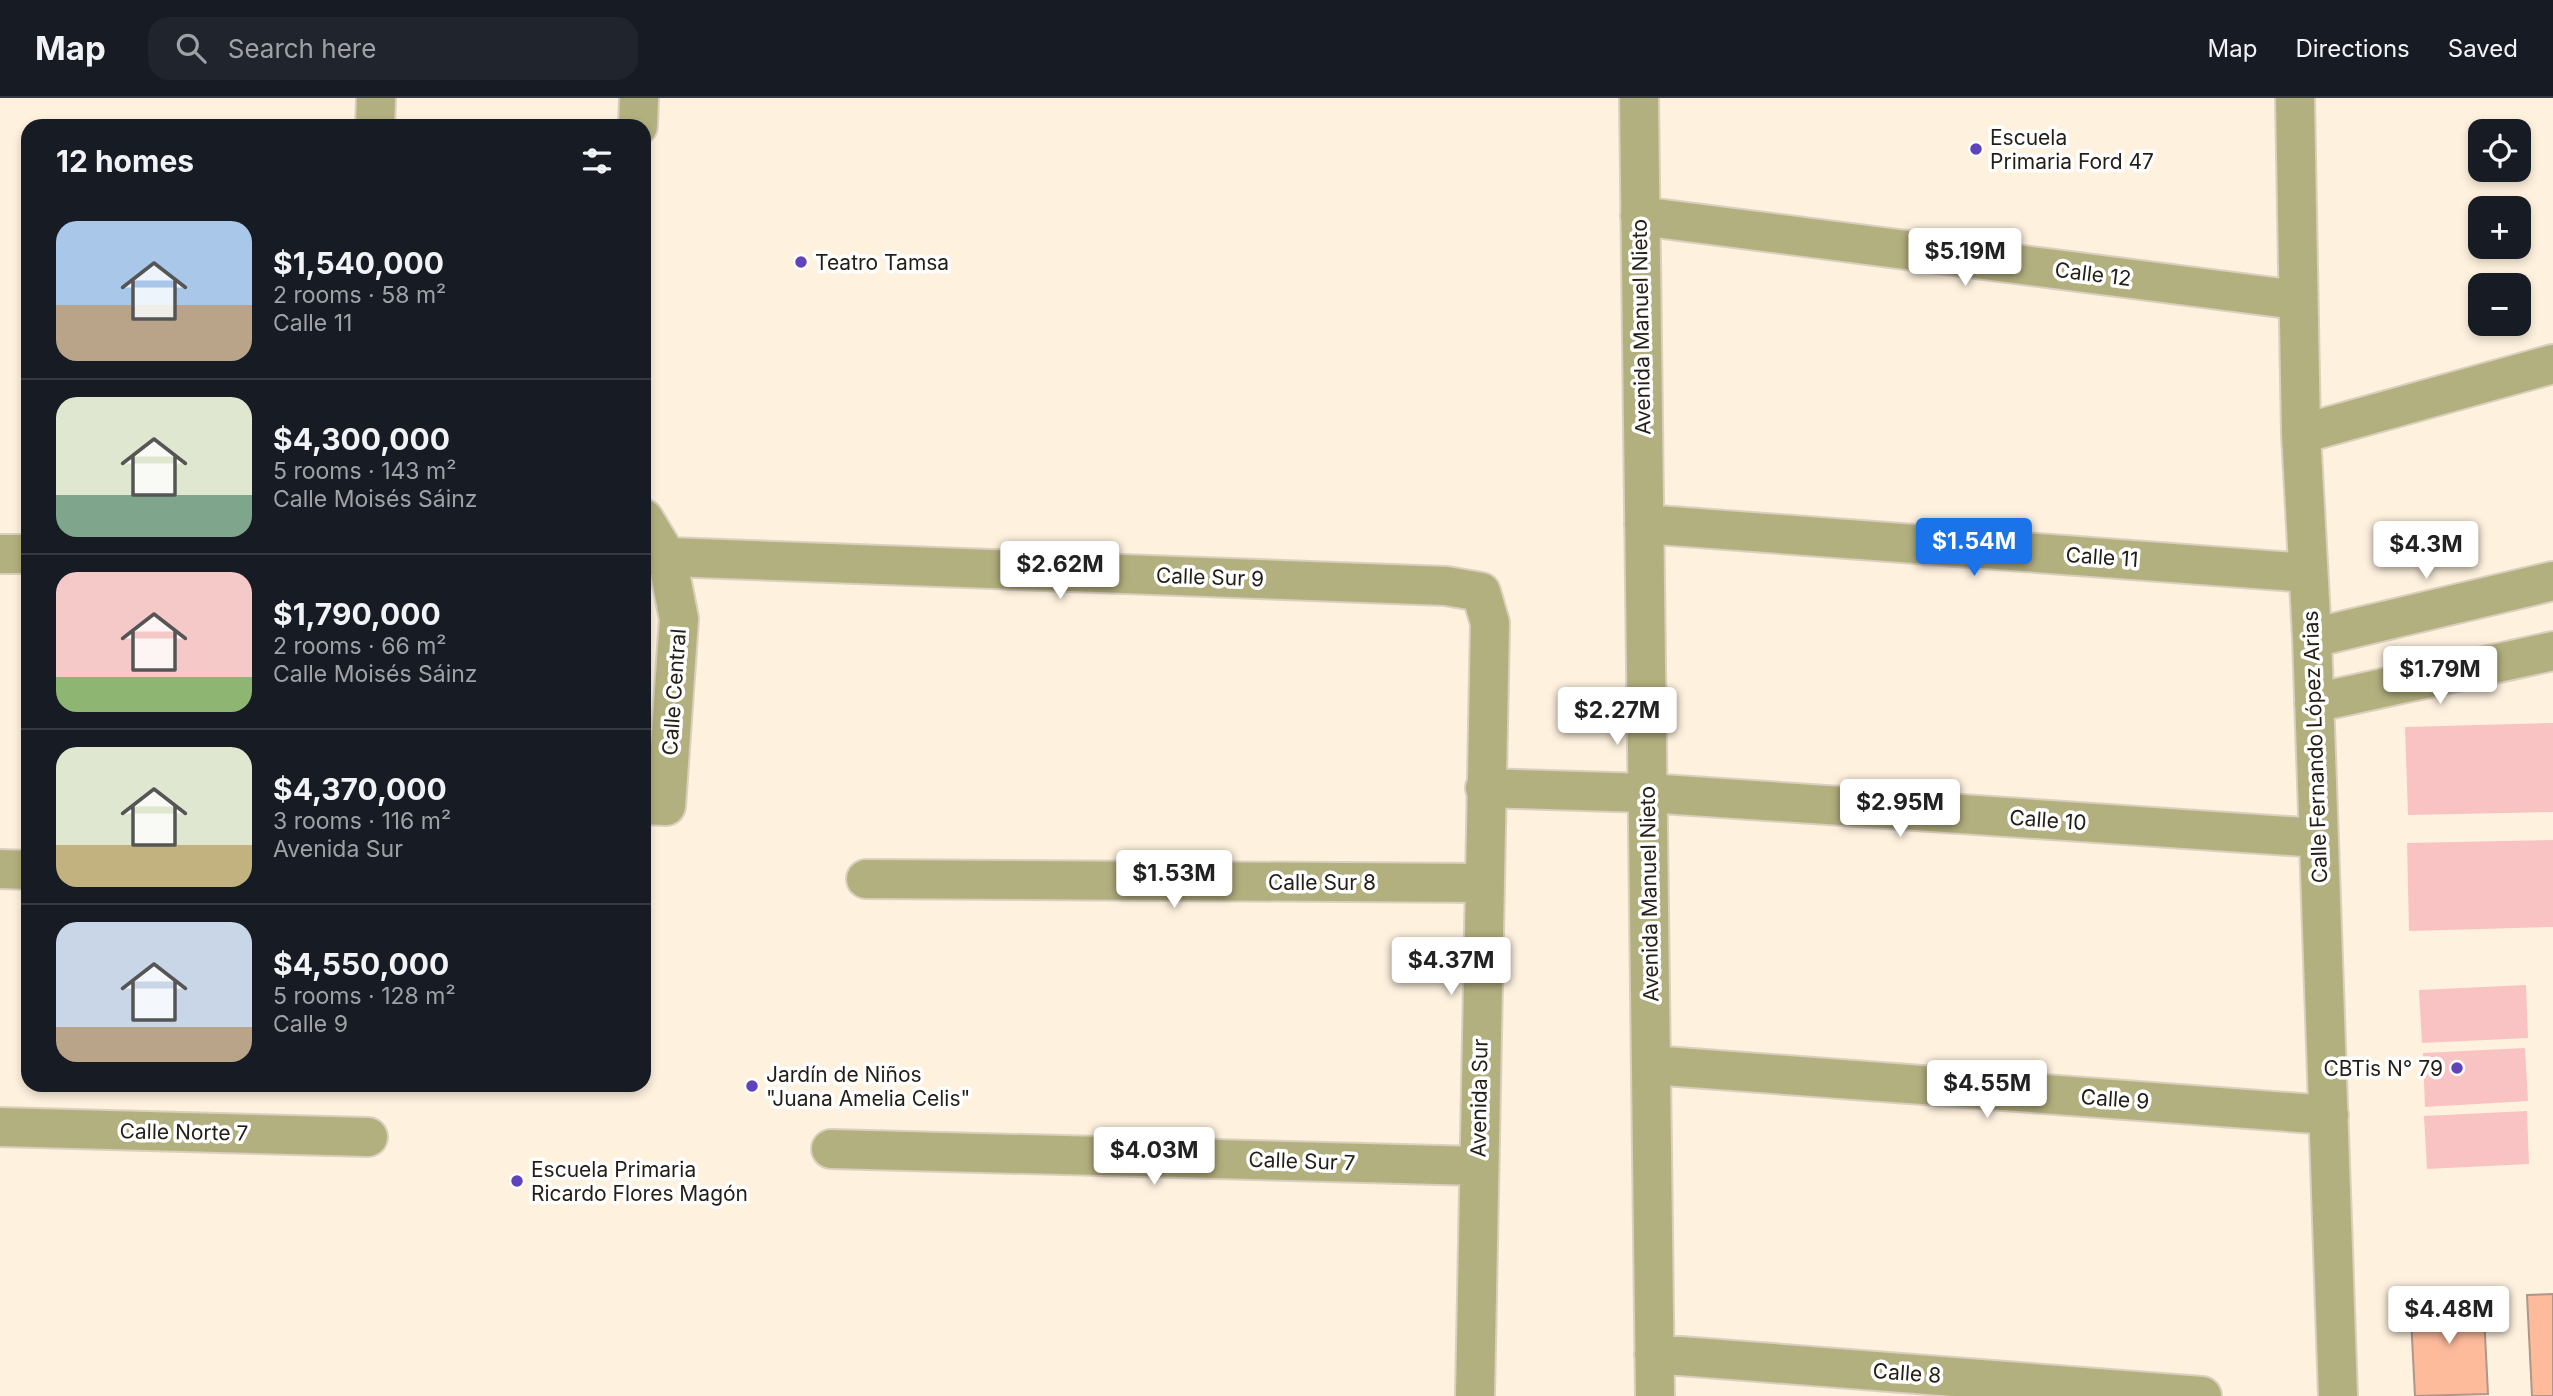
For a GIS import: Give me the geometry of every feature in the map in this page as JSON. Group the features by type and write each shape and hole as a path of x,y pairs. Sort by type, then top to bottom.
{"street":[{"path":"375,119 376,98"},
{"path":"638,119 639,98"},
{"name":"Avenida Manuel Nieto","path":"1639,98 1655,1396"},
{"name":"Calle Fernando López Arias","path":"2295,98 2301,434 2312,638 2338,1396"},
{"name":"Calle 12","path":"1640,216 2297,300"},
{"path":"2301,434 2553,364"},
{"name":"Calle 11","path":"1644,524 2308,573"},
{"path":"0,554 21,554"},
{"name":"Calle Sur 9","path":"655,556 1446,586 1481,592"},
{"name":"Calle Central","path":"651,805 666,806 679,619 655,556"},
{"path":"2312,638 2553,582"},
{"name":"Avenida Sur","path":"1475,1396 1490,623 1481,592"},
{"path":"2314,703 2553,650"},
{"name":"Calle 10","path":"1485,788 1647,793 2319,838"},
{"path":"0,869 21,870"},
{"name":"Calle Sur 8","path":"866,879 1483,883"},
{"name":"Calle 9","path":"1651,1065 2329,1115"},
{"name":"Calle Norte 7","path":"0,1128 368,1137"},
{"name":"Calle Sur 7","path":"831,1149 1478,1166"},
{"name":"Calle 8","path":"1654,1354 2202,1396"}],"shaded area":[{"path":"2553,723 2553,812 2408,815 2405,727"},
{"path":"2553,840 2553,927 2409,931 2407,843"},
{"path":"2526,985 2528,1038 2422,1043 2419,990"},
{"path":"2525,1048 2528,1101 2425,1107 2423,1053"},
{"path":"2527,1111 2529,1164 2427,1169 2424,1116"}],"building":[{"path":"2553,1294 2553,1396 2532,1396 2527,1295"},
{"path":"2483,1295 2488,1394 2415,1396 2410,1299"}],"place":[{"name":"Escuela Primaria Ford 47","path":"1976,149"},
{"name":"Teatro Tamsa","path":"801,262"},
{"name":"CBTis N° 79","path":"2457,1068"},
{"name":"Jardín de Niños \"Juana Amelia Celis\"","path":"752,1086"},
{"name":"Escuela Primaria Ricardo Flores Magón","path":"517,1181"}]}
